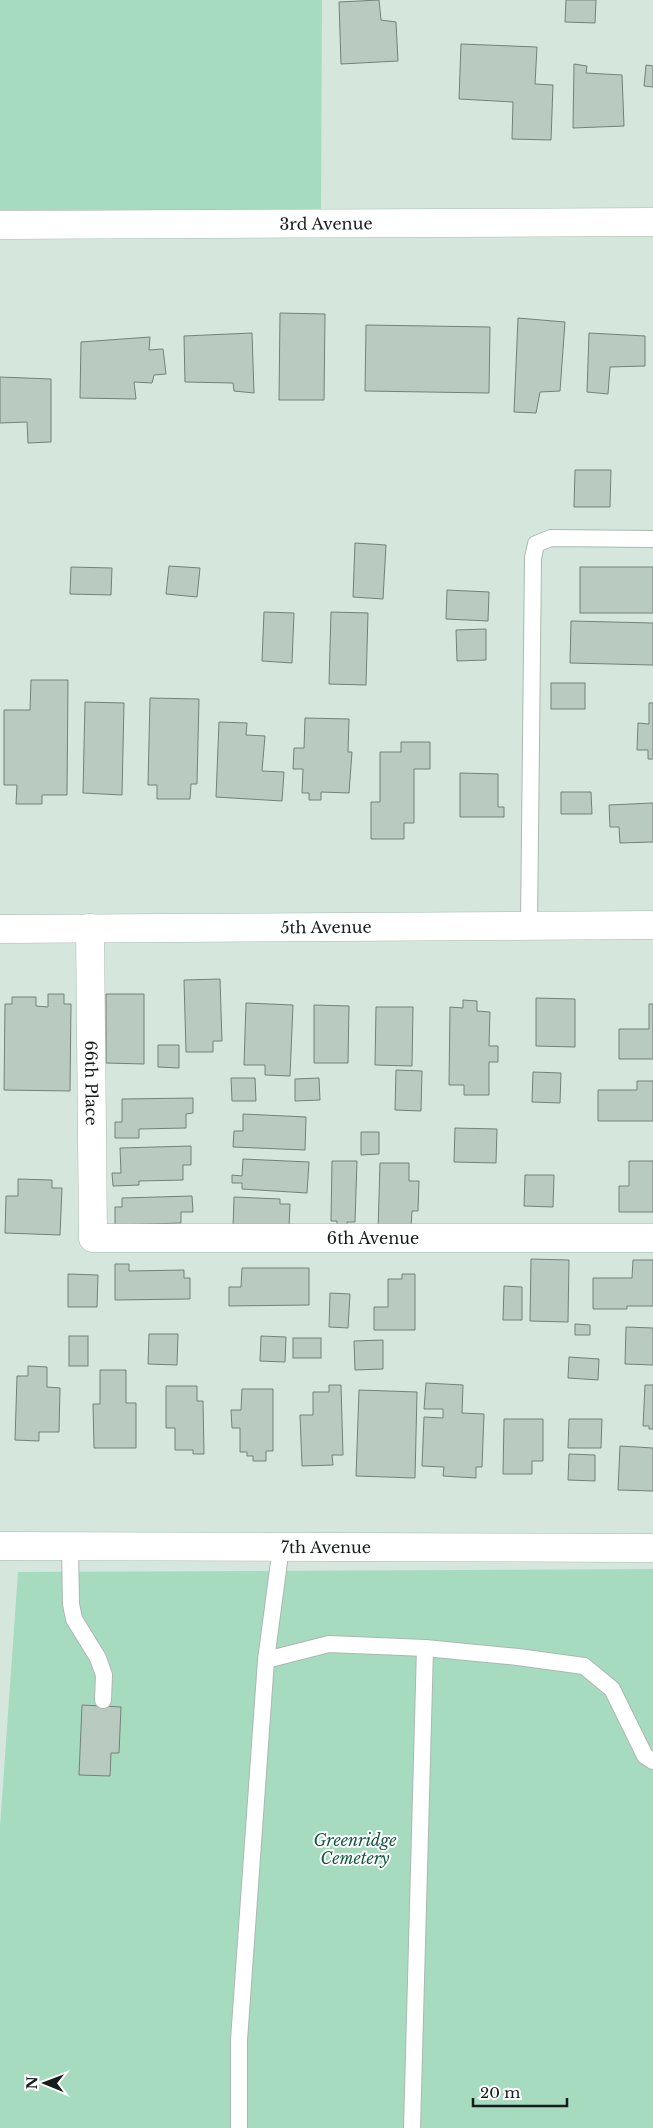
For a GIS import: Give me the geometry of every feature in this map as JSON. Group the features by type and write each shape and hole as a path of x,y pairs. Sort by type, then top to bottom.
{"street":[{"name":"3rd Avenue","path":"0,224 653,222"},
{"name":"5th Avenue","path":"0,929 653,925"},
{"name":"66th Place","path":"90,928 93,1238"},
{"name":"6th Avenue","path":"93,1238 653,1238"},
{"name":"7th Avenue","path":"0,1546 653,1548"}],"lane":[{"path":"529,925 533,558 536,544 551,538 653,539"},
{"path":"70,1546 71,1604 74,1619 98,1658 104,1675 103,1700"},
{"path":"239,2128 239,2040 266,1660 281,1547"},
{"path":"266,1660 329,1644 425,1648 584,1666 612,1689 645,1756 653,1761"},
{"path":"412,2128 425,1648"}],"green space":[{"path":"0,0 322,0 321,210 0,210"},
{"name":"Greenridge Cemetery","path":"653,1569 653,2128 0,2128 0,1827 18,1572"}],"building":[{"path":"379,0 381,20 396,22 398,61 341,64 339,2"},
{"path":"566,0 596,0 595,23 565,22"},
{"path":"461,44 537,47 535,84 553,85 551,140 512,139 513,102 459,99"},
{"path":"574,64 587,66 586,73 622,75 624,126 573,128"},
{"path":"646,65 653,66 653,87 644,86"},
{"path":"280,313 325,314 324,400 279,400"},
{"path":"518,318 565,322 560,391 540,392 536,413 514,412"},
{"path":"366,325 490,327 489,393 365,391"},
{"path":"252,333 254,393 234,391 233,383 185,382 184,336"},
{"path":"589,333 645,336 645,366 610,367 608,394 587,392"},
{"path":"150,337 149,350 163,349 166,374 154,375 152,383 134,382 136,399 80,398 81,342"},
{"path":"0,377 51,379 51,442 28,443 27,422 0,423"},
{"path":"575,470 611,470 610,507 574,507"},
{"path":"355,543 386,545 383,599 353,597"},
{"path":"169,566 200,568 197,597 166,594"},
{"path":"71,567 112,568 111,595 70,594"},
{"path":"580,567 653,567 653,613 580,613"},
{"path":"447,590 489,592 488,621 446,619"},
{"path":"264,612 294,613 292,663 262,661"},
{"path":"331,612 368,613 366,685 329,684"},
{"path":"571,621 653,623 653,665 570,663"},
{"path":"486,629 486,660 457,661 456,630"},
{"path":"31,680 68,680 67,795 42,795 42,804 16,804 17,785 4,785 4,710 30,710"},
{"path":"551,683 585,683 585,709 551,709"},
{"path":"150,698 199,699 197,784 191,784 190,799 157,799 157,785 148,785"},
{"path":"85,702 124,703 122,795 83,793"},
{"path":"649,703 653,703 653,759 648,759 648,750 637,750 638,723 649,724"},
{"path":"305,718 349,719 348,752 352,752 349,793 321,792 321,800 309,800 309,793 302,793 303,769 293,769 294,748 304,748"},
{"path":"219,722 247,723 246,735 265,736 262,771 284,772 282,801 216,797"},
{"path":"401,742 430,742 430,769 414,769 414,823 404,823 404,839 371,839 371,802 380,802 380,752 401,752"},
{"path":"460,773 498,774 498,807 504,807 504,817 460,817"},
{"path":"561,792 591,792 592,814 561,814"},
{"path":"653,803 653,842 620,843 619,827 610,827 609,805"},
{"path":"220,979 222,1041 213,1041 213,1052 186,1052 184,980"},
{"path":"48,994 64,994 64,1004 71,1004 70,1091 4,1090 5,1004 12,1004 12,997 36,997 36,1006 48,1007"},
{"path":"106,994 144,994 144,1064 106,1063"},
{"path":"536,998 575,999 575,1047 536,1046"},
{"path":"463,1000 477,1001 477,1011 490,1012 489,1046 498,1046 498,1062 489,1062 489,1095 464,1095 464,1085 449,1085 450,1007 463,1008"},
{"path":"246,1003 293,1005 290,1076 265,1075 265,1065 244,1065"},
{"path":"649,1004 653,1004 653,1059 619,1059 619,1029 649,1029"},
{"path":"314,1005 349,1006 348,1063 314,1063"},
{"path":"376,1007 413,1007 412,1066 375,1065"},
{"path":"158,1045 179,1045 179,1068 158,1067"},
{"path":"396,1070 422,1071 421,1111 395,1110"},
{"path":"533,1072 561,1073 560,1103 532,1102"},
{"path":"231,1078 255,1078 256,1101 232,1101"},
{"path":"319,1078 320,1100 295,1101 295,1079"},
{"path":"637,1081 653,1081 653,1121 598,1121 598,1090 637,1090"},
{"path":"193,1098 193,1113 186,1114 186,1128 139,1129 139,1138 115,1138 115,1122 122,1122 122,1099"},
{"path":"243,1114 306,1117 305,1150 233,1147 234,1131 243,1131"},
{"path":"455,1128 497,1129 496,1163 454,1162"},
{"path":"361,1132 379,1132 379,1154 361,1155"},
{"path":"191,1146 191,1165 183,1165 183,1180 139,1181 139,1185 113,1186 112,1173 121,1173 120,1148"},
{"path":"243,1159 309,1162 307,1193 242,1189 242,1183 232,1183 232,1175 242,1176"},
{"path":"332,1161 357,1161 355,1222 347,1222 347,1231 337,1230 337,1221 331,1221"},
{"path":"629,1161 653,1161 653,1212 619,1212 619,1186 629,1186"},
{"path":"380,1163 409,1163 409,1181 419,1181 418,1211 412,1211 411,1227 378,1231"},
{"path":"525,1175 554,1175 553,1207 524,1206"},
{"path":"18,1179 52,1180 52,1188 62,1188 60,1235 5,1233 6,1196 18,1196"},
{"path":"192,1196 193,1212 181,1212 181,1223 115,1225 115,1207 122,1207 122,1198"},
{"path":"234,1197 280,1199 280,1204 290,1204 289,1227 233,1228"},
{"path":"531,1259 569,1260 568,1322 530,1321"},
{"path":"633,1260 653,1260 653,1306 627,1306 627,1309 593,1309 593,1278 632,1278"},
{"path":"115,1264 129,1264 129,1271 184,1270 184,1278 190,1278 190,1299 115,1300"},
{"path":"242,1268 309,1268 309,1305 229,1306 229,1287 241,1287"},
{"path":"68,1274 98,1275 97,1307 68,1307"},
{"path":"402,1274 415,1274 415,1330 374,1330 374,1307 388,1307 388,1279 402,1279"},
{"path":"504,1286 522,1287 522,1320 503,1320"},
{"path":"330,1293 350,1294 348,1328 329,1327"},
{"path":"575,1324 590,1325 590,1335 575,1335"},
{"path":"626,1327 653,1328 653,1365 625,1364"},
{"path":"149,1334 178,1334 177,1365 148,1364"},
{"path":"69,1336 88,1336 88,1366 69,1366"},
{"path":"261,1336 286,1337 285,1362 260,1361"},
{"path":"293,1338 321,1338 321,1358 293,1358"},
{"path":"383,1340 383,1369 355,1370 354,1341"},
{"path":"569,1357 599,1359 598,1380 568,1378"},
{"path":"28,1366 47,1367 47,1387 60,1388 59,1432 39,1432 39,1441 15,1440 17,1376 28,1376"},
{"path":"100,1370 126,1370 126,1403 136,1403 136,1448 94,1448 93,1404 100,1404"},
{"path":"426,1383 463,1385 462,1413 484,1414 482,1467 476,1467 476,1478 443,1476 444,1467 422,1466 424,1417 443,1418 443,1409 424,1409"},
{"path":"329,1385 341,1385 343,1455 332,1455 333,1465 302,1466 300,1415 313,1415 313,1392 329,1392"},
{"path":"645,1385 653,1385 653,1429 649,1429 649,1426 643,1426"},
{"path":"166,1386 197,1386 197,1401 203,1401 204,1454 193,1454 193,1450 175,1450 175,1428 166,1428"},
{"path":"242,1389 273,1389 273,1451 266,1451 266,1461 253,1461 253,1456 247,1456 247,1452 240,1452 240,1428 232,1428 231,1410 241,1410"},
{"path":"359,1390 417,1392 415,1478 356,1476"},
{"path":"504,1419 543,1419 543,1461 532,1461 532,1474 503,1474"},
{"path":"569,1419 602,1419 601,1448 568,1448"},
{"path":"620,1446 653,1448 653,1491 618,1490"},
{"path":"569,1454 595,1455 595,1481 568,1480"},
{"path":"82,1705 121,1707 119,1753 111,1753 110,1776 79,1775"}]}
